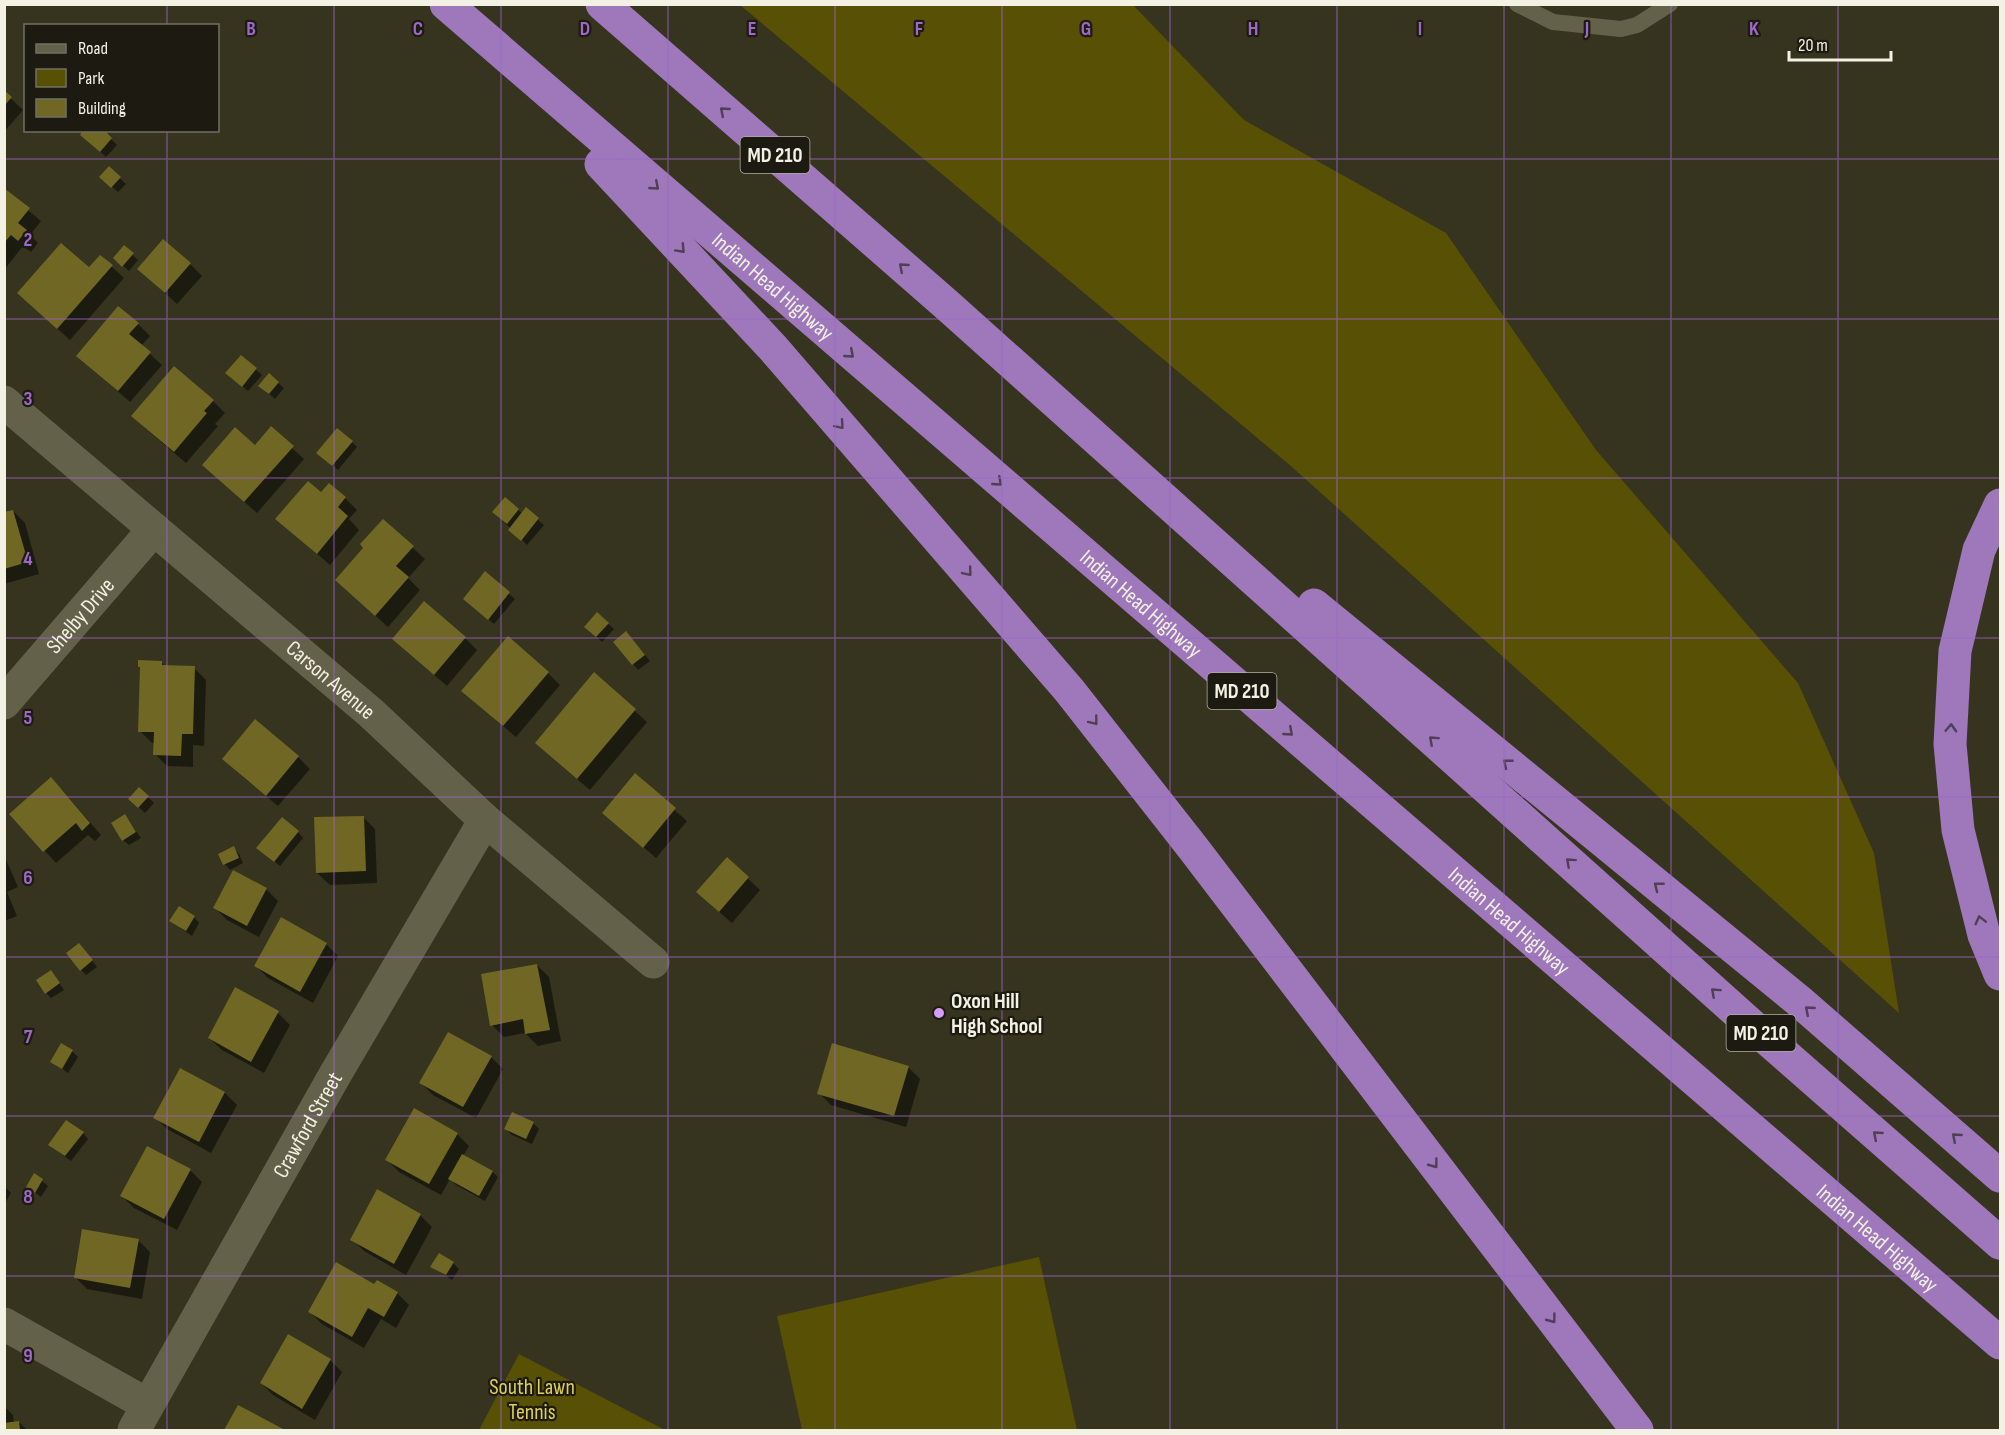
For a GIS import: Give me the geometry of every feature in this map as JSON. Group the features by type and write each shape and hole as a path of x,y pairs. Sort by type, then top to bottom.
{"highway":[{"name":"Indian Head Highway","path":"446,4 2001,1343"},
{"name":"MD 210","path":"602,4 947,305 1767,1039 2001,1243"},
{"path":"483,38 773,348 1069,690 1193,848 1637,1431"},
{"path":"947,305 1799,1001 2001,1176"},
{"path":"2001,505 1980,550 1955,651 1950,744 1958,830 1984,935 2001,974"}],"street":[{"name":"Carson Avenue","path":"4,402 371,712 485,820 653,962"},
{"name":"Shelby Drive","path":"4,703 154,529"},
{"name":"Crawford Street","path":"141,1418 336,1073 485,820"},
{"path":"4,1324 141,1418"}],"lane":[{"path":"1517,4 1553,22 1621,29 1637,25 1670,4"}],"green space":[{"path":"740,5 1133,5 1244,120 1446,233 1596,450 1798,683 1874,853 1899,1013 1292,467"},
{"path":"1039,1257 1077,1430 802,1430 777,1316"},
{"name":"South Lawn Tennis","path":"519,1354 665,1430 479,1430"}],"building":[{"path":"4,90 12,97 4,106"},
{"path":"82,132 106,132 112,138 100,152 80,135"},
{"path":"109,166 121,177 111,188 99,177"},
{"path":"4,188 30,208 18,223 27,230 18,241 11,235 4,243"},
{"path":"163,239 191,263 165,293 137,269"},
{"path":"61,243 89,267 100,255 113,265 57,329 17,293"},
{"path":"124,245 134,253 122,267 113,258"},
{"path":"118,306 139,323 129,334 151,352 118,391 76,356"},
{"path":"241,355 257,368 242,387 225,373"},
{"path":"174,366 214,400 204,411 207,413 174,452 131,416"},
{"path":"269,373 279,382 269,394 258,386"},
{"path":"271,426 294,446 244,502 202,465 235,427 255,445"},
{"path":"337,428 353,441 332,466 316,453"},
{"path":"308,481 321,492 329,483 346,497 338,507 348,516 317,554 275,519"},
{"path":"505,497 519,509 507,524 492,512"},
{"path":"526,507 539,518 521,541 508,530"},
{"path":"13,510 28,562 4,569 4,512"},
{"path":"383,519 414,546 396,566 409,577 375,616 335,580 363,548 360,544"},
{"path":"485,571 510,592 488,620 463,599"},
{"path":"424,601 466,637 434,675 392,639"},
{"path":"597,612 609,623 596,637 584,627"},
{"path":"626,631 645,655 632,665 613,642"},
{"path":"508,636 549,672 503,726 461,691"},
{"path":"138,660 162,661 162,665 195,666 193,734 182,734 181,756 153,755 154,732 138,732 140,667 138,667"},
{"path":"594,672 636,709 577,779 535,743"},
{"path":"255,719 299,756 266,796 222,759"},
{"path":"635,773 676,808 643,848 602,813"},
{"path":"51,777 90,823 82,831 76,823 43,852 9,814"},
{"path":"139,787 149,796 138,808 128,799"},
{"path":"125,814 136,832 122,841 111,823"},
{"path":"364,816 366,871 316,873 314,817"},
{"path":"282,817 299,831 274,862 256,848"},
{"path":"234,846 239,858 223,865 218,854"},
{"path":"727,857 749,877 719,912 696,892"},
{"path":"233,870 267,888 247,926 213,908"},
{"path":"179,906 195,916 186,931 169,921"},
{"path":"281,917 327,943 300,992 254,966"},
{"path":"79,943 93,960 80,971 66,953"},
{"path":"537,964 550,1030 525,1034 523,1019 490,1026 481,974"},
{"path":"51,970 60,983 45,994 36,980"},
{"path":"235,987 279,1011 251,1062 208,1038"},
{"path":"448,1032 492,1056 463,1107 419,1083"},
{"path":"61,1043 73,1050 62,1069 50,1062"},
{"path":"832,1043 909,1066 894,1116 817,1094"},
{"path":"180,1068 225,1092 199,1142 153,1118"},
{"path":"414,1108 458,1133 429,1184 385,1160"},
{"path":"512,1112 534,1122 526,1139 504,1129"},
{"path":"66,1120 84,1132 65,1156 48,1145"},
{"path":"147,1146 191,1169 164,1219 120,1196"},
{"path":"462,1154 493,1171 479,1196 448,1179"},
{"path":"34,1173 43,1179 35,1193 26,1187"},
{"path":"377,1189 421,1214 394,1264 350,1240"},
{"path":"82,1229 139,1239 130,1288 74,1278"},
{"path":"439,1253 454,1262 446,1275 430,1267"},
{"path":"336,1262 374,1284 377,1280 398,1292 384,1317 368,1308 352,1337 308,1312"},
{"path":"288,1334 331,1359 302,1409 260,1383"},
{"path":"238,1405 285,1430 224,1430"},
{"path":"19,1421 20,1430 4,1430 4,1423"}],"place":[{"name":"Oxon Hill High School","path":"939,1013"}]}
